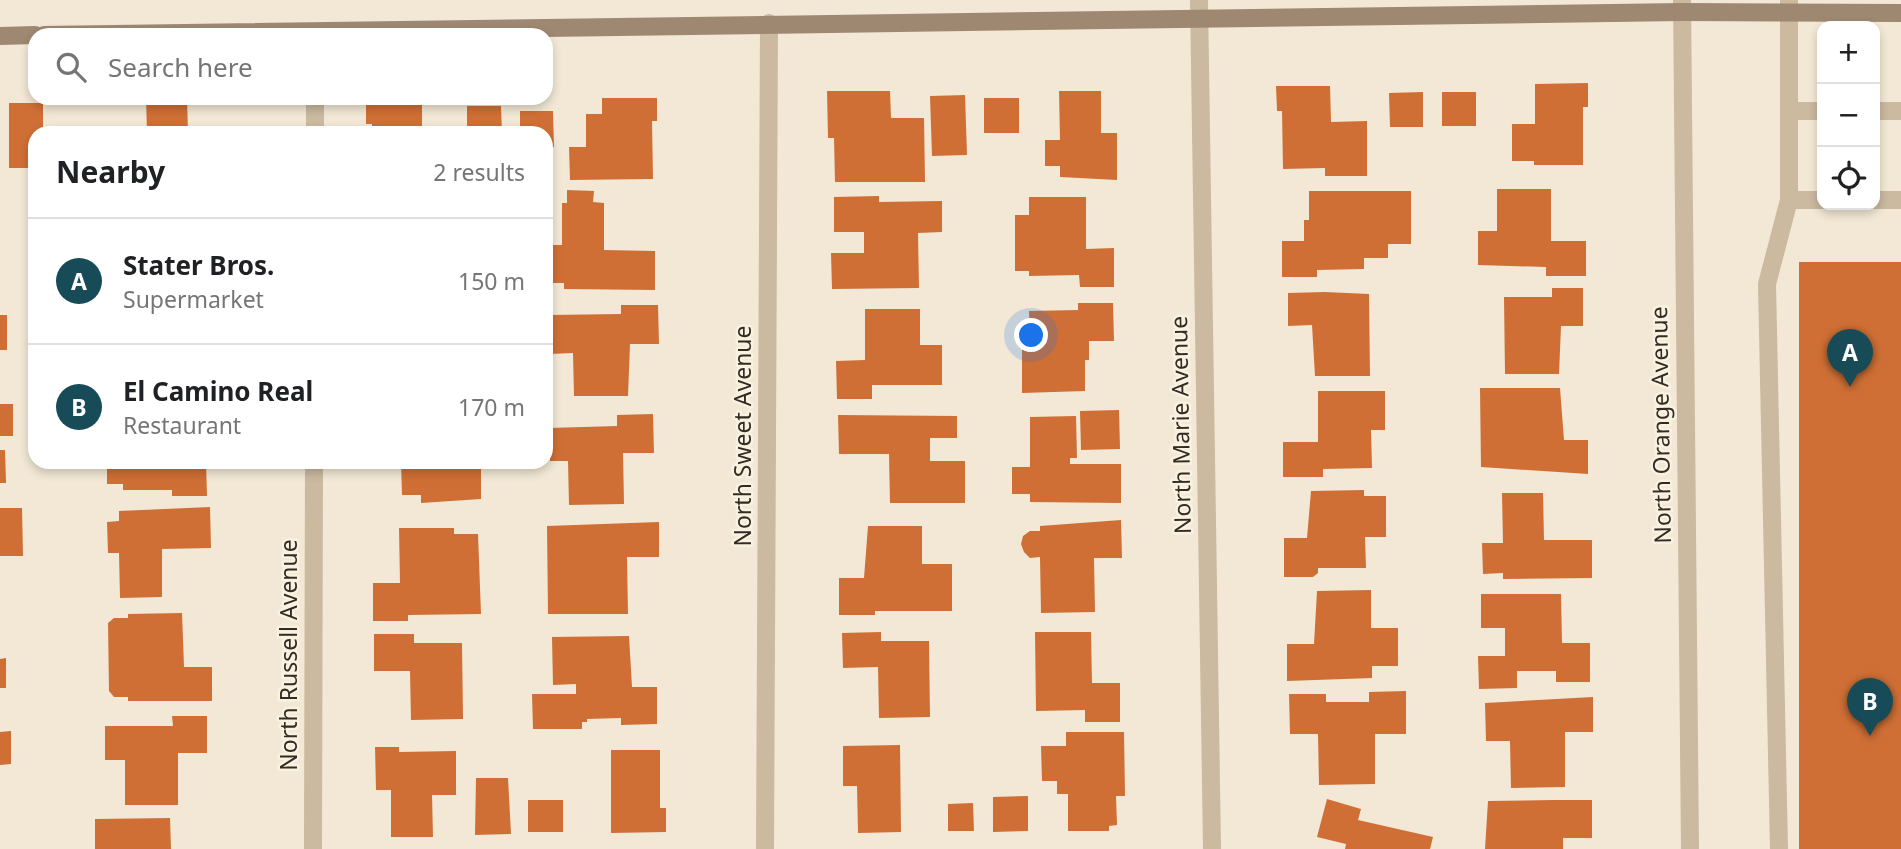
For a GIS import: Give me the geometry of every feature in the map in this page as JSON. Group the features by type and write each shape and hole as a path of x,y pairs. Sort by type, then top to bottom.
{"street":[{"name":"North Marie Avenue","path":"1199,0 1212,849"},
{"path":"517,28 769,23 1199,21 1682,6 1789,6 1901,13"},
{"name":"North Orange Avenue","path":"1682,6 1690,849"},
{"path":"1779,849 1767,284 1789,200 1789,6"},
{"name":"North Sweet Avenue","path":"765,849 769,23"},
{"path":"0,36 28,35"},
{"path":"315,105 315,126"},
{"path":"1789,111 1817,111"},
{"path":"1880,111 1901,111"},
{"path":"1789,200 1817,200"},
{"path":"1880,200 1901,200"},
{"name":"North Russell Avenue","path":"313,849 314,469"}],"building":[{"path":"1588,83 1588,107 1583,107 1583,165 1534,165 1534,161 1512,161 1512,124 1535,124 1535,84"},
{"path":"1276,86 1330,86 1331,122 1367,121 1367,176 1325,176 1325,168 1283,169 1282,111 1277,111"},
{"path":"827,91 890,91 891,118 924,118 925,182 835,182 834,138 828,138"},
{"path":"1059,91 1101,91 1101,133 1117,133 1117,180 1060,177 1060,166 1045,166 1045,140 1060,140"},
{"path":"1423,92 1423,127 1390,127 1389,93"},
{"path":"1442,92 1476,92 1476,126 1442,126"},
{"path":"965,95 967,155 932,156 930,96"},
{"path":"602,98 657,98 657,121 652,121 653,179 570,180 569,147 586,147 586,114 602,114"},
{"path":"984,98 1019,98 1019,133 984,133"},
{"path":"9,103 43,105 43,126 28,126 28,168 9,168"},
{"path":"146,105 187,105 188,126 147,126"},
{"path":"366,105 422,105 422,126 366,124"},
{"path":"467,106 501,106 502,126 467,126"},
{"path":"520,111 553,111 554,147 553,126 520,126"},
{"path":"1497,189 1551,189 1551,241 1586,241 1586,276 1546,276 1546,267 1478,265 1478,231 1497,231"},
{"path":"567,190 594,191 593,202 604,203 604,250 655,251 655,290 564,289 564,283 553,283 553,245 562,245 562,203 567,203"},
{"path":"1309,191 1411,191 1411,244 1388,244 1388,258 1364,258 1364,269 1317,270 1317,277 1282,277 1282,241 1304,241 1304,220 1309,220"},
{"path":"879,196 879,202 942,201 942,232 918,233 919,288 832,289 831,253 864,253 864,232 834,232 834,197"},
{"path":"1029,197 1086,197 1086,249 1114,248 1114,287 1080,287 1079,275 1029,276 1029,271 1015,271 1015,215 1029,215"},
{"path":"1799,262 1901,262 1901,849 1799,849"},
{"path":"1552,288 1583,288 1583,326 1561,326 1559,374 1505,374 1504,297 1552,297"},
{"path":"1288,293 1369,294 1370,376 1315,376 1312,325 1288,326"},
{"path":"1078,303 1113,303 1114,341 1089,341 1089,360 1085,360 1085,391 1022,393 1022,350 1030,350 1029,311 1078,310"},
{"path":"621,305 658,305 659,344 630,344 628,396 574,396 573,353 553,354 553,315 621,314"},
{"path":"865,309 920,309 920,345 942,345 942,385 872,385 872,399 837,399 836,361 865,360"},
{"path":"0,315 7,315 7,350 0,350"},
{"path":"1480,388 1560,388 1564,440 1588,440 1588,474 1481,467"},
{"path":"1318,391 1385,391 1385,430 1371,430 1372,468 1323,469 1323,477 1283,477 1283,442 1318,442"},
{"path":"0,404 13,404 13,436 0,436"},
{"path":"1119,410 1120,449 1081,450 1080,411"},
{"path":"653,414 654,453 623,453 624,504 569,505 568,461 553,461 553,428 617,426 617,415"},
{"path":"838,415 957,416 957,438 930,438 930,461 965,461 965,503 890,503 889,454 839,454"},
{"path":"1076,416 1077,458 1070,458 1070,464 1121,464 1121,503 1030,502 1030,494 1012,494 1012,467 1030,467 1030,417"},
{"path":"0,450 5,450 6,483 0,483"},
{"path":"107,469 206,469 207,496 172,496 172,490 123,490 123,484 107,484"},
{"path":"401,469 481,469 481,499 421,503 421,495 402,495"},
{"path":"1364,490 1364,496 1386,496 1386,537 1365,537 1366,568 1318,568 1318,573 1313,577 1284,577 1284,538 1307,538 1311,491"},
{"path":"1502,493 1543,493 1544,540 1592,540 1592,578 1503,579 1503,573 1483,574 1482,543 1503,543"},
{"path":"210,507 211,548 162,549 162,597 120,598 119,553 108,553 107,522 119,521 119,511"},
{"path":"0,508 22,508 23,556 0,556"},
{"path":"1121,520 1122,558 1094,558 1095,612 1041,613 1040,557 1030,558 1024,552 1021,544 1023,536 1030,531 1040,531 1040,526"},
{"path":"659,522 659,557 627,557 628,614 548,614 547,526"},
{"path":"868,526 922,526 922,564 952,564 952,611 875,611 875,615 839,615 839,578 864,578"},
{"path":"399,528 454,528 454,534 478,534 481,614 408,615 408,621 373,621 373,583 400,583"},
{"path":"1371,590 1371,628 1398,628 1398,666 1372,666 1372,678 1287,681 1287,644 1314,644 1317,591"},
{"path":"1481,594 1561,594 1562,643 1590,643 1590,682 1556,682 1556,671 1517,671 1517,688 1479,689 1478,656 1505,656 1505,628 1481,628"},
{"path":"182,613 184,667 212,667 212,701 128,701 128,697 114,697 109,691 108,623 114,618 128,618 128,614"},
{"path":"881,632 881,641 929,641 930,717 879,718 878,667 843,668 842,633"},
{"path":"1035,632 1091,632 1092,683 1120,683 1120,722 1085,722 1085,710 1036,711"},
{"path":"374,634 414,634 414,643 462,643 463,719 411,720 410,671 374,671"},
{"path":"629,636 632,687 657,687 657,724 621,725 621,718 587,719 587,722 582,722 582,729 533,729 532,694 576,694 576,684 553,685 552,637"},
{"path":"6,658 6,688 0,688 0,659"},
{"path":"1406,691 1406,734 1375,734 1375,784 1319,785 1318,734 1290,734 1289,694 1326,694 1326,702 1369,702 1369,692"},
{"path":"1593,697 1593,732 1565,732 1565,787 1511,788 1510,741 1486,741 1485,703"},
{"path":"172,716 207,716 207,753 178,753 178,805 125,805 125,760 105,760 105,726 173,726"},
{"path":"11,731 11,764 0,765 0,732"},
{"path":"1066,732 1124,732 1125,796 1116,796 1117,825 1109,826 1109,831 1068,831 1068,794 1057,794 1057,781 1042,781 1041,746 1066,746"},
{"path":"900,745 901,832 858,833 857,786 843,786 843,746"},
{"path":"375,747 399,747 399,752 456,751 456,795 432,795 433,837 391,837 391,790 376,790"},
{"path":"611,750 660,750 660,808 666,808 666,832 611,833"},
{"path":"476,778 508,778 511,834 475,835"},
{"path":"1028,796 1028,831 993,832 993,797"},
{"path":"1327,799 1361,809 1358,820 1433,837 1430,849 1345,849 1346,844 1317,837"},
{"path":"528,800 563,800 563,832 528,832"},
{"path":"1592,800 1592,838 1563,838 1563,849 1485,849 1488,801"},
{"path":"973,803 974,831 948,831 948,804"},
{"path":"170,818 171,849 95,849 95,819"}],"place":[{"name":"Stater Bros.","path":"1850,387"},
{"name":"El Camino Real","path":"1870,736"}]}
